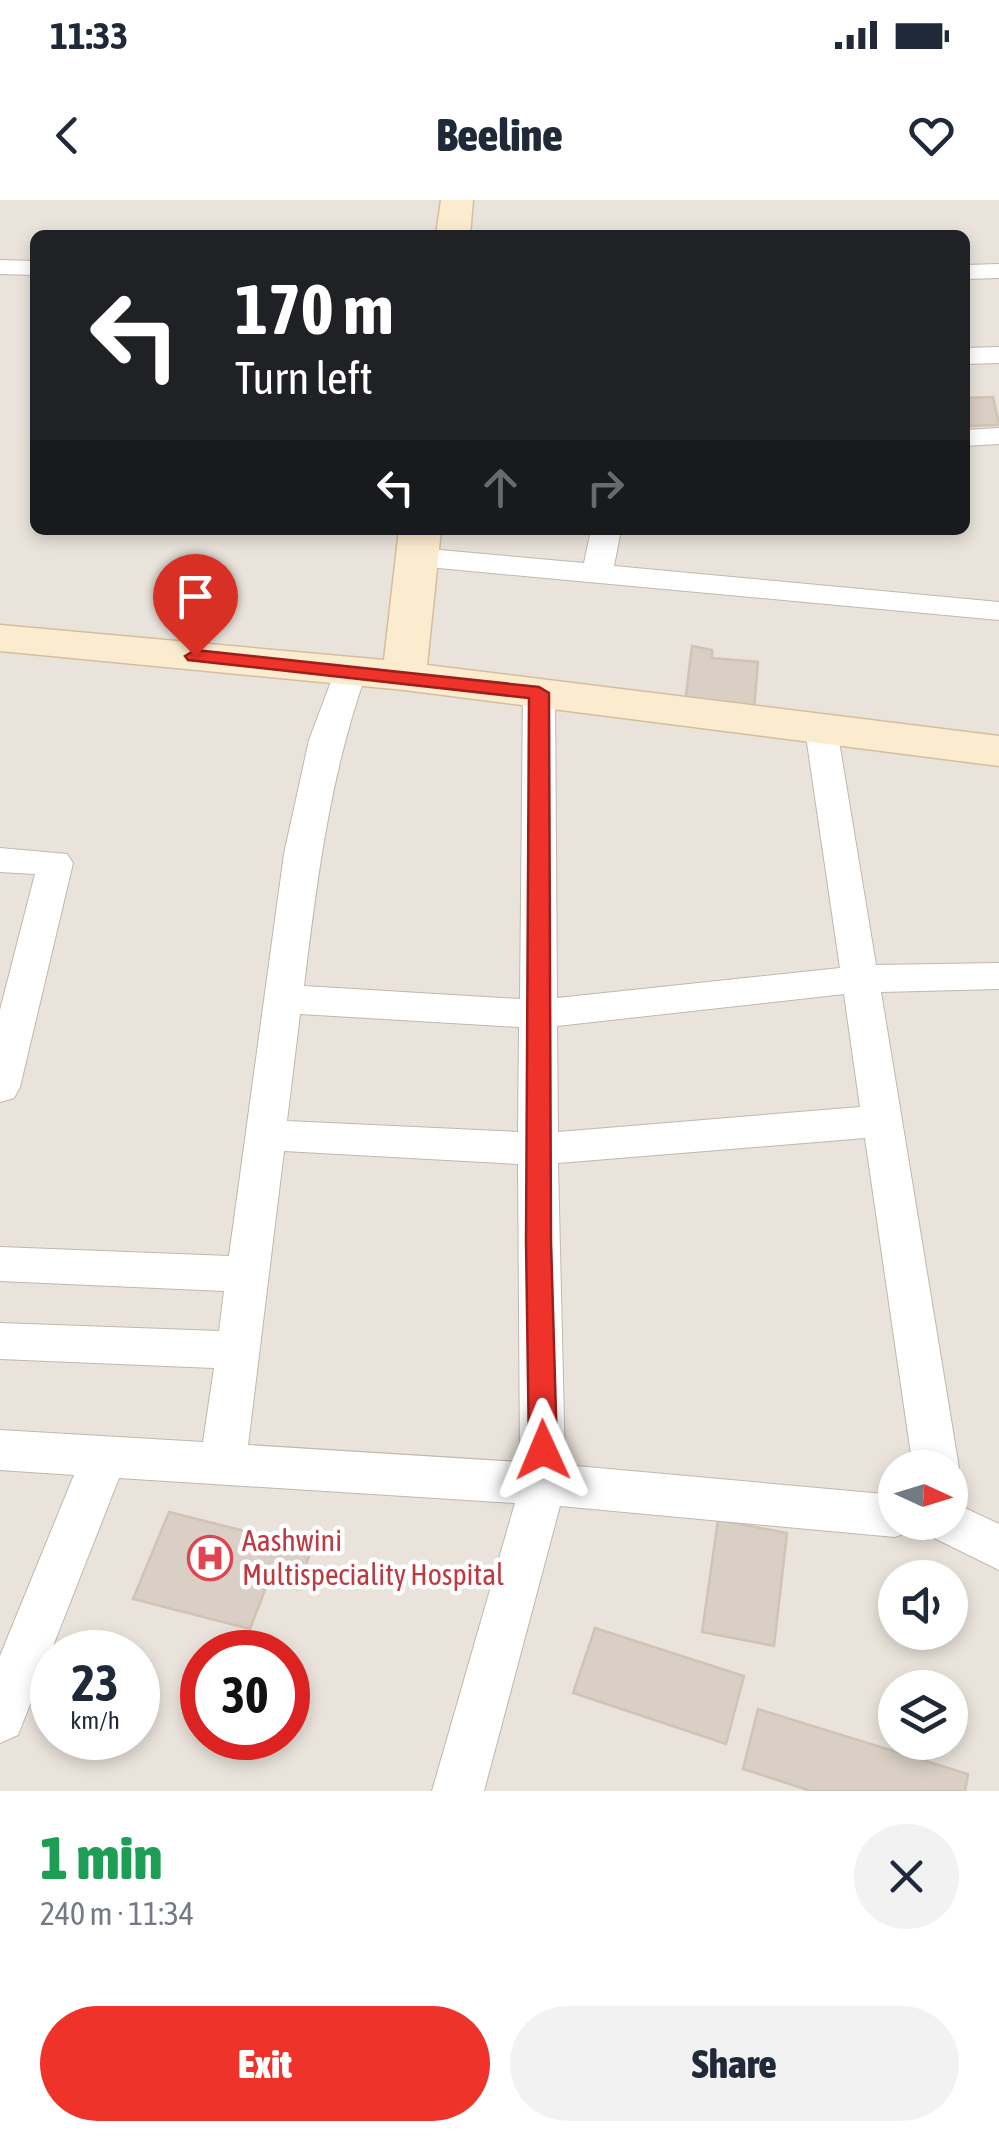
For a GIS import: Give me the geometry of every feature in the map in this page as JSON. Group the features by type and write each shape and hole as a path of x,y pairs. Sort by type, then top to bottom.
{"street":[{"path":"454,230 457,200"},
{"path":"0,267 30,268"},
{"path":"970,272 999,271"},
{"path":"970,356 999,355"},
{"path":"970,438 999,436"},
{"path":"597,574 605,535"},
{"path":"404,676 418,544 597,574 999,611"},
{"path":"0,638 404,676 999,752"},
{"path":"223,1465 302,854 326,740 350,671"},
{"path":"458,1791 544,1484 538,1149 539,693"},
{"path":"821,729 933,1450"},
{"path":"0,860 54,863 0,1087"},
{"path":"286,999 538,1014 861,979 999,976"},
{"path":"266,1135 538,1149 880,1121"},
{"path":"0,1264 247,1274"},
{"path":"0,1341 238,1350"},
{"path":"0,1450 544,1484 878,1514"},
{"path":"0,1718 104,1458"},
{"path":"968,1532 999,1548"}],"shaded area":[{"path":"0,200 999,200 999,1791 0,1791"}],"building":[{"path":"993,397 999,425 970,426 970,398"},
{"path":"692,646 712,650 712,658 758,662 754,710 685,703"},
{"path":"169,1512 312,1548 297,1589 268,1582 250,1629 133,1599"},
{"path":"718,1520 787,1533 774,1646 702,1632"},
{"path":"595,1628 744,1676 726,1744 573,1693"},
{"path":"758,1709 878,1746 878,1760 923,1760 968,1774 965,1791 811,1791 743,1769"}],"place":[{"name":"Aashwini Multispeciality Hospital","path":"210,1558"}],"route":[{"path":"195,656 539,693 538,1241 543,1450"}]}
